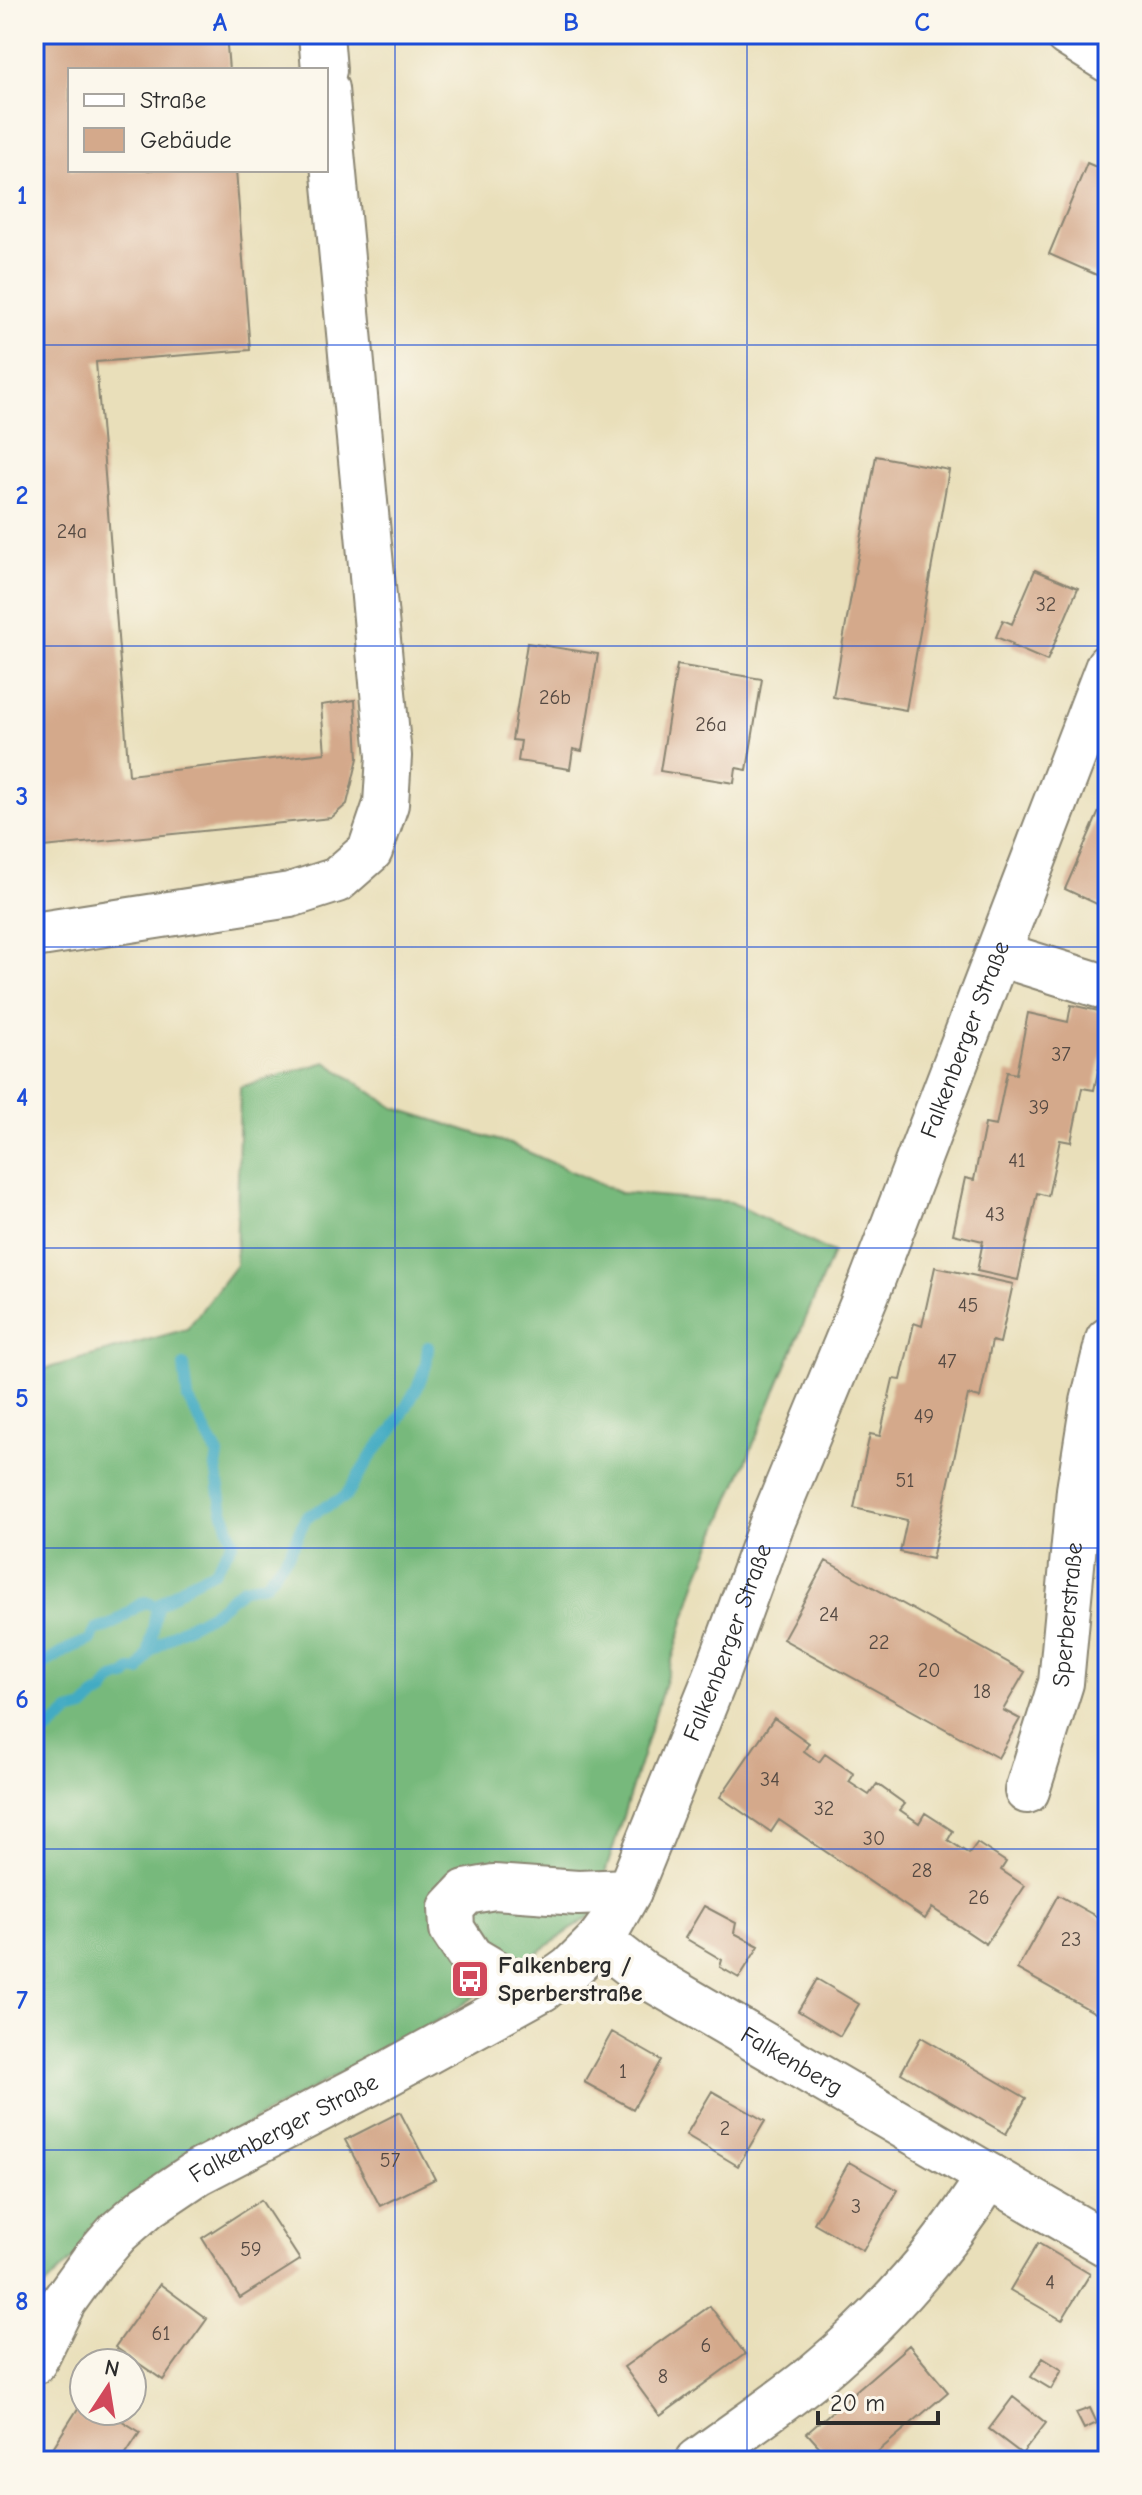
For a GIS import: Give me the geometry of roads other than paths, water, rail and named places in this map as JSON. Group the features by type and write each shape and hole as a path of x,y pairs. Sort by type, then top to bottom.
{"street":[{"path":"321,34 324,68"},
{"path":"1067,34 1108,60"},
{"path":"34,935 290,895 337,880 370,851 386,804 389,756 328,110"},
{"name":"Falkenberger Straße","path":"34,2362 64,2301 92,2262 118,2232 148,2206 197,2173 389,2074 542,1989 570,1969 599,1940 629,1891 716,1676 772,1523 872,1281 1108,666"},
{"path":"999,954 1108,988"},
{"name":"Sperberstraße","path":"1027,1791 1061,1683 1079,1490 1093,1402 1108,1340"},
{"path":"542,1989 503,1977 471,1958 452,1929 451,1908 466,1892 494,1887 578,1893 629,1891"},
{"name":"Falkenberg","path":"599,1940 643,1974 1108,2245"},
{"path":"698,2461 815,2374 867,2328 962,2220 989,2176"}],"waterway":[{"path":"34,1743 69,1712 84,1708 112,1681 126,1676 131,1670 139,1671 149,1652 177,1632 214,1612 243,1588 265,1584 290,1552 306,1517 345,1497 374,1452 394,1428 417,1388 426,1365 428,1347"},
{"path":"149,1652 157,1606 214,1571 233,1542 222,1507 216,1467 218,1455 188,1399 184,1366"},
{"path":"34,1670 68,1649 90,1640 96,1629 109,1625 139,1605 145,1602 157,1606"}],"place":[{"name":"Falkenberg / Sperberstraße","path":"470,1979"}]}
